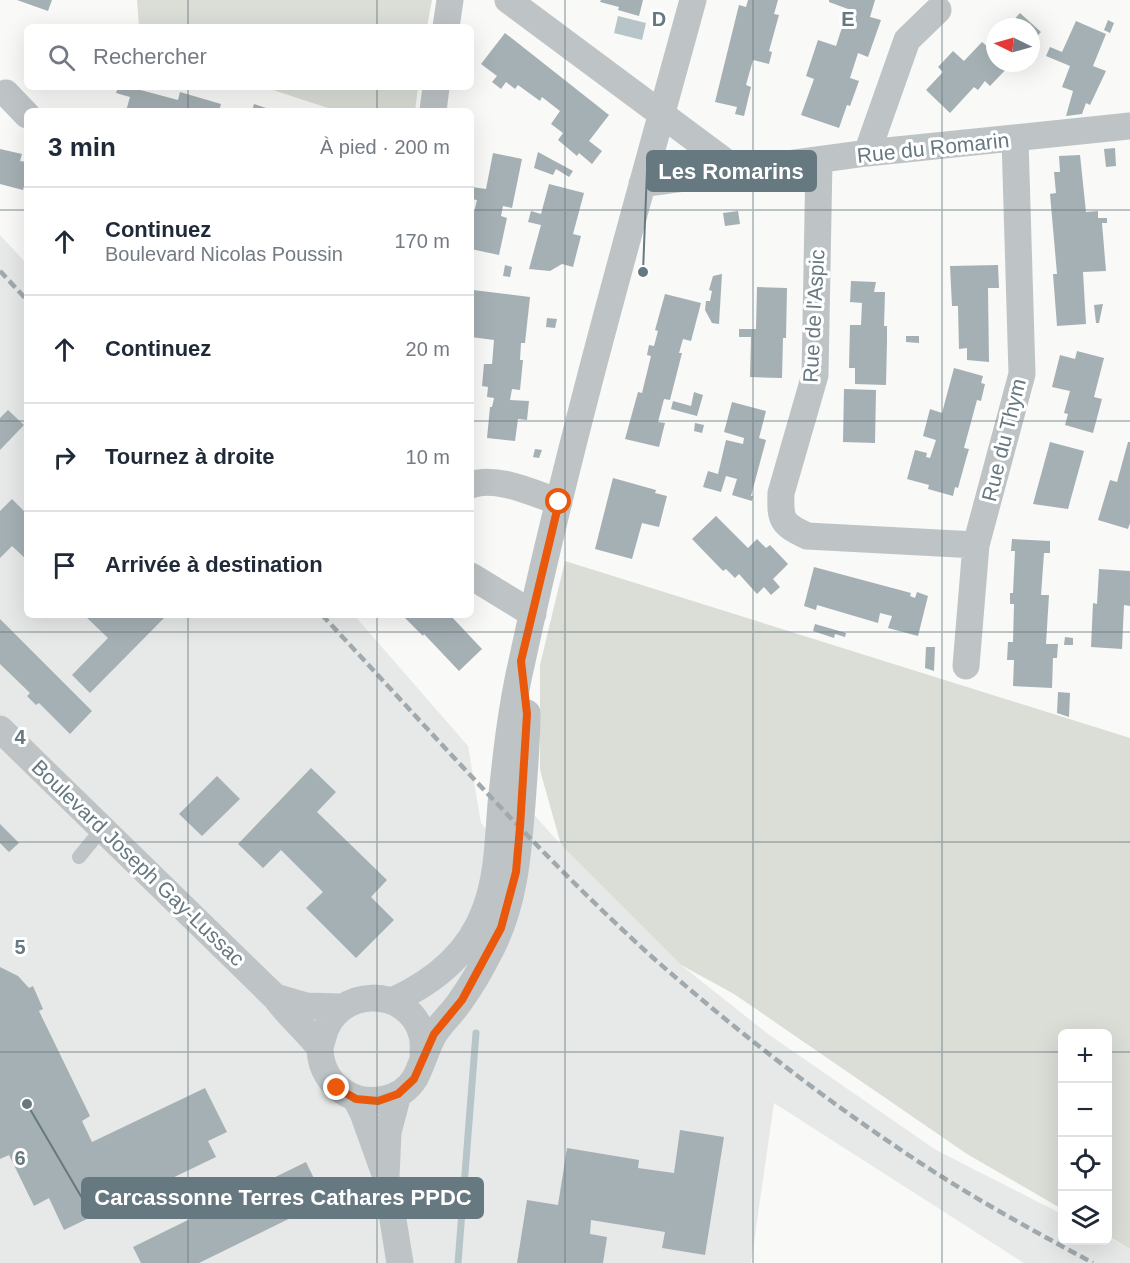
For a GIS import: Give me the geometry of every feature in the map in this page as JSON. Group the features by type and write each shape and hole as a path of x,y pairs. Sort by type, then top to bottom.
{"street":[{"path":"446,24 450,0"},
{"path":"508,0 738,171"},
{"path":"392,1001 420,988 445,969 468,946 486,909 493,885 506,751 521,661 571,446 693,0"},
{"path":"867,153 907,40 938,10"},
{"path":"433,108 436,90"},
{"path":"6,93 24,112"},
{"name":"Rue du Romarin","path":"642,184 867,153 1015,139 1129,125"},
{"name":"Rue du Thym","path":"966,666 976,545 1023,374 1015,139"},
{"name":"Rue de l'Aspic","path":"819,161 815,375 781,493 780,513 789,527 807,536 976,545"},
{"path":"474,484 499,483 559,502"},
{"path":"474,578 533,614"},
{"path":"423,1058 422,1035 411,1015 392,1001 375,997 357,999 341,1007 325,1025 320,1048 324,1070 337,1088 356,1099 378,1101 398,1094 414,1079 434,1034 462,1000 489,953 501,928 516,872 527,714 521,661"},
{"name":"Boulevard Joseph Gay-Lussac","path":"0,729 275,997 289,1016 308,1032 320,1048"},
{"name":"Boulevard Joseph Gay-Lussac","path":"275,997 306,1006 341,1007"},
{"path":"386,1178 388,1132 398,1094"},
{"path":"356,1099 386,1178 400,1263"}],"lane":[{"path":"79,857 102,829"}],"shaded area":[{"path":"137,0 432,0 428,24 139,24"},
{"path":"618,16 646,23 642,40 614,33"},
{"path":"273,90 418,90 415,108 328,108"},
{"path":"0,235 24,261 24,618 357,618 468,746 481,823 523,872 530,810 561,845 681,965 768,1034 936,1150 1058,1212 1058,1245 1112,1245 1112,1239 1130,1249 1130,1263 1024,1263 774,1103 751,1263 0,1263"},
{"path":"565,561 1130,738 1130,1249 1112,1238 1112,1029 1058,1029 1058,1207 967,1154 734,994 681,965 561,845 540,770 540,665"}],"building":[{"path":"17,0 52,0 48,11"},
{"path":"601,0 643,0 639,16 618,10 619,7 600,2"},
{"path":"748,0 778,0 774,14 779,15 769,51 772,52 769,64 753,60 746,85 751,87 744,116 735,114 737,107 715,102 739,5 746,7"},
{"path":"829,0 875,0 870,17 881,20 868,57 858,53 850,78 859,81 839,128 801,115 814,79 806,76 818,40 836,46 848,9 829,2"},
{"path":"1020,13 1026,18 1015,18"},
{"path":"1108,20 1114,23 1110,33 1104,30"},
{"path":"1076,21 1106,34 1093,66 1106,71 1090,105 1086,103 1082,114 1066,116 1073,91 1062,87 1070,66 1046,56 1050,47 1062,52"},
{"path":"505,33 609,115 589,141 602,151 592,164 579,153 577,156 558,140 563,133 551,124 560,111 542,97 540,101 518,85 515,89 506,82 501,89 492,82 497,76 481,64"},
{"path":"982,42 986,45 986,72 1003,72 990,86 985,81 978,90 974,87 950,113 926,90 943,72 938,67 953,51 964,61"},
{"path":"117,90 140,90 178,100 180,92 221,104 220,108 127,108 130,97 116,93"},
{"path":"254,104 266,108 253,108"},
{"path":"1115,148 1116,166 1106,167 1104,149"},
{"path":"0,149 22,154 20,161 24,162 23,190 0,184"},
{"path":"538,152 573,171 569,177 556,169 553,175 534,168"},
{"path":"493,153 522,159 512,208 503,206 501,216 507,218 499,255 474,250 474,212 477,200 474,200 474,187 486,189"},
{"path":"1080,155 1086,212 1098,211 1098,218 1107,218 1107,223 1102,223 1106,271 1083,272 1086,324 1057,326 1053,274 1057,274 1050,194 1056,193 1054,172 1060,172 1059,156"},
{"path":"549,184 584,193 573,234 581,236 573,267 562,264 550,271 529,269 541,225 528,222 531,211 541,214"},
{"path":"738,211 740,224 725,226 723,213"},
{"path":"505,265 512,267 510,277 503,276"},
{"path":"998,265 999,288 988,288 989,362 967,360 967,348 959,349 958,306 952,306 950,266"},
{"path":"722,274 719,324 712,323 705,310 706,301 710,301 712,291 709,290 713,276"},
{"path":"851,281 876,282 874,292 885,292 886,385 855,384 855,368 849,368 850,325 861,325 862,303 850,302"},
{"path":"757,287 787,288 782,378 750,377 751,337 739,337 739,329 756,329"},
{"path":"474,290 530,297 525,343 521,343 520,360 523,360 520,390 512,389 510,400 529,401 527,420 518,419 515,441 487,438 490,407 492,407 494,398 487,397 488,387 482,386 484,364 492,364 494,340 474,337"},
{"path":"665,294 701,303 691,341 683,339 679,353 682,353 670,400 664,399 658,422 665,423 659,447 625,439 638,392 642,393 651,356 647,355 649,345 654,346 658,331 655,330"},
{"path":"1103,304 1099,323 1096,323 1094,305"},
{"path":"547,318 557,319 555,328 546,327"},
{"path":"906,336 919,336 919,343 906,342"},
{"path":"1077,351 1104,358 1094,397 1102,399 1093,433 1065,425 1068,414 1064,413 1070,391 1052,387 1060,355 1075,359"},
{"path":"954,368 983,376 981,383 985,384 981,401 977,400 964,448 969,449 958,488 955,487 953,496 928,489 929,485 907,479 915,450 927,453 926,457 930,458 936,440 923,436 930,409 942,413"},
{"path":"844,389 876,390 875,443 843,442"},
{"path":"694,392 703,395 697,416 671,409 673,401 691,406"},
{"path":"732,402 766,411 759,438 766,440 751,496 753,496 752,501 732,495 737,479 726,476 721,492 703,487 708,471 718,474 726,440 743,444 744,438 724,432"},
{"path":"8,410 24,425 0,450 0,418"},
{"path":"695,423 704,425 702,433 694,431"},
{"path":"1050,442 1084,451 1068,509 1033,504"},
{"path":"1128,442 1130,442 1130,523 1128,529 1098,520 1110,480 1117,482"},
{"path":"535,449 542,450 539,458 533,457"},
{"path":"613,478 656,490 655,493 667,496 659,527 642,523 632,559 595,549"},
{"path":"12,499 24,511 24,557 12,546 0,558 0,511"},
{"path":"716,516 748,548 757,539 766,548 770,545 788,564 773,579 780,587 771,595 764,587 757,594 739,574 735,578 726,569 723,571 692,539"},
{"path":"1012,539 1050,541 1050,553 1044,553 1041,595 1049,595 1046,644 1058,644 1057,658 1053,658 1052,688 1013,686 1014,660 1007,660 1008,642 1013,642 1014,604 1010,604 1010,593 1013,593 1015,551 1011,551"},
{"path":"814,567 911,593 910,596 915,598 917,592 928,596 918,636 888,628 892,616 880,613 878,623 817,605 816,610 804,606"},
{"path":"1099,569 1130,571 1130,606 1124,605 1122,649 1091,647 1093,603 1097,604"},
{"path":"87,618 164,618 90,693 72,675 108,638"},
{"path":"405,618 453,618 482,649 459,671 424,634 423,636"},
{"path":"0,619 92,711 70,734 39,703 36,705 27,696 30,693 0,664"},
{"path":"815,624 846,633 845,637 835,634 834,638 813,631"},
{"path":"1065,637 1073,638 1073,645 1064,645"},
{"path":"926,647 935,647 934,671 925,668"},
{"path":"1058,692 1070,693 1069,717 1057,713"},
{"path":"311,768 336,792 317,812 387,880 371,897 394,920 356,958 306,908 323,892 281,850 263,868 238,844"},
{"path":"217,776 240,799 202,836 179,814"},
{"path":"0,824 19,843 9,852 0,843"},
{"path":"0,967 18,976 29,988 33,986 43,1009 39,1011 90,1116 82,1121 92,1142 205,1088 227,1132 208,1141 216,1157 64,1230 49,1198 34,1206 9,1155 0,1159"},
{"path":"680,1130 724,1137 705,1255 662,1248 665,1232 591,1220 590,1234 607,1237 603,1263 517,1263 527,1200 558,1205 567,1148 639,1160 638,1168 674,1173"},
{"path":"306,1162 325,1201 199,1263 141,1263 133,1247"}],"waterway":[{"path":"458,1263 476,1033"}],"railway":[{"path":"0,271 24,297"},
{"path":"325,618 565,874 651,956 714,1010 812,1087 913,1158 979,1200 1093,1263"}],"place":[{"name":"Les Romarins","path":"643,272"},
{"name":"Carcassonne Terres Cathares PPDC","path":"27,1104"}],"route":[{"path":"337,1088 356,1099 378,1101 398,1094 414,1079 434,1034 462,1000 501,928 516,872 525,768 527,714 521,661 559,502"}]}
